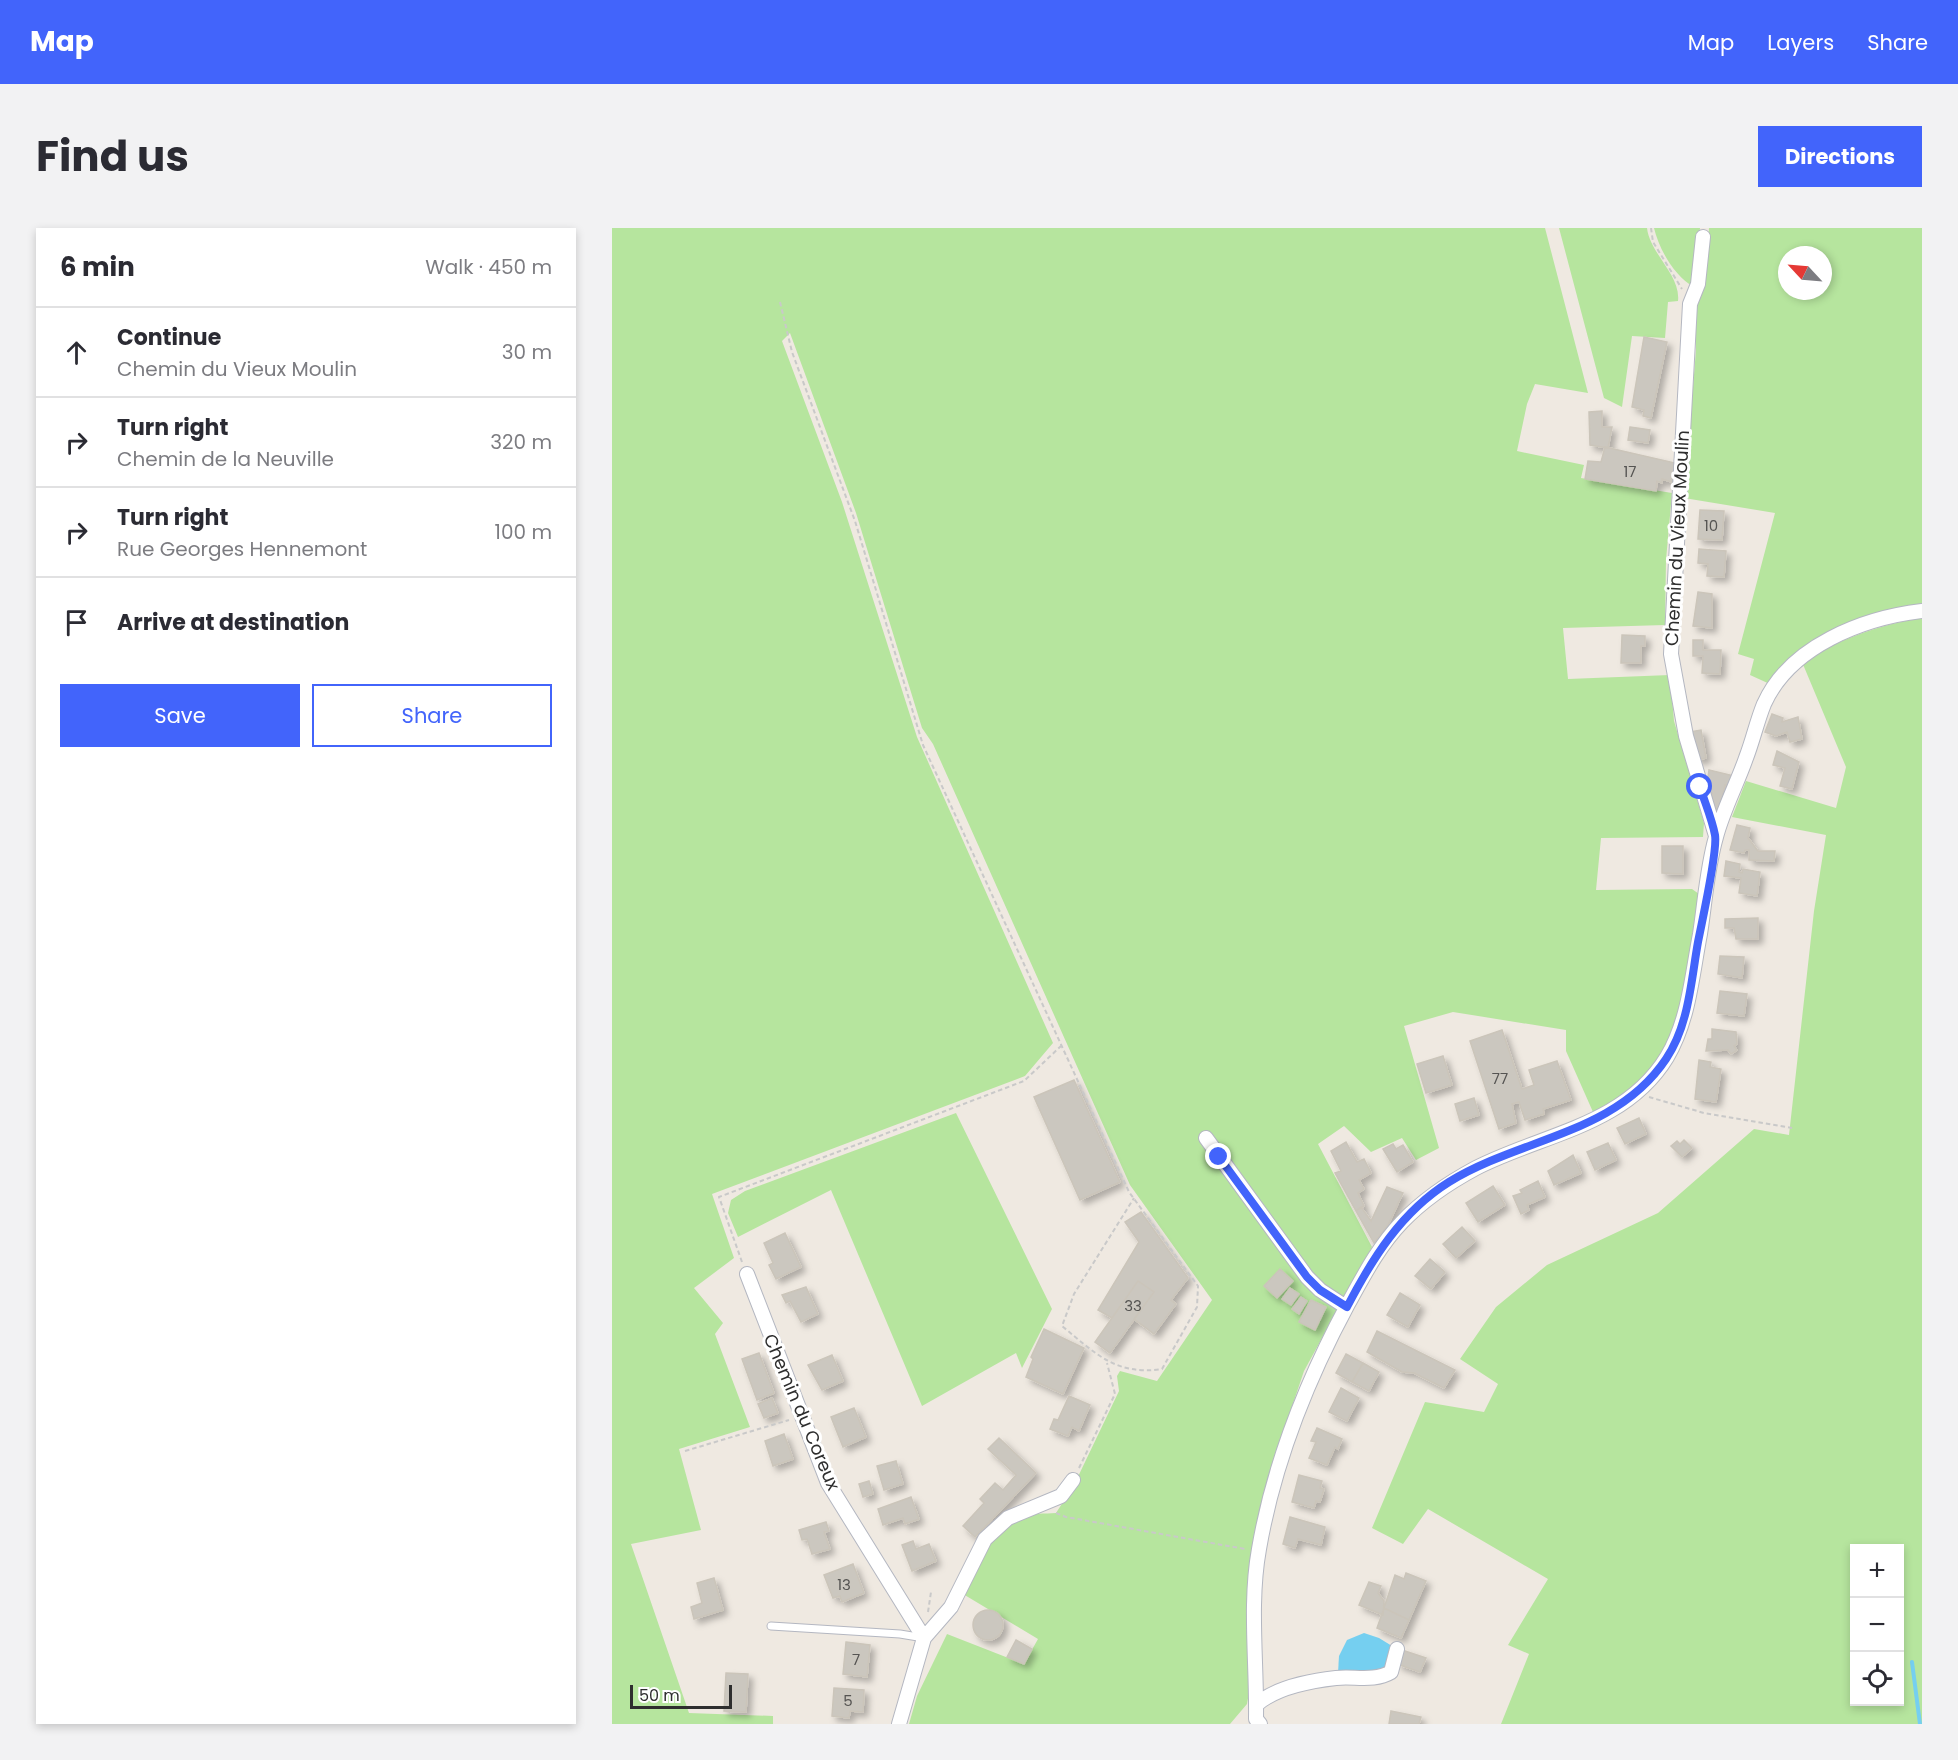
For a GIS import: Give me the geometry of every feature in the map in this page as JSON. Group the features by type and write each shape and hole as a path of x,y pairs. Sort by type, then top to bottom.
{"street":[{"name":"Chemin du Vieux Moulin","path":"1704,237 1698,284 1690,304 1671,654 1686,736 1716,836"},
{"path":"1255,1718 1258,1551 1284,1443 1293,1417 1347,1307 1377,1253 1400,1224 1440,1188 1485,1164 1593,1121 1638,1092 1667,1058 1685,1016 1716,836 1765,702 1780,679 1797,660 1842,634 1870,622 1922,611"},
{"path":"1206,1138 1307,1277 1320,1290 1347,1307"},
{"name":"Chemin du Coreux","path":"747,1274 800,1416 828,1483 924,1638"},
{"path":"899,1724 924,1638 951,1606 985,1539 1008,1518 1061,1496 1073,1480"},
{"path":"1255,1718 1267,1695 1279,1690 1336,1678 1381,1678 1391,1672 1397,1649"}],"lane":[{"path":"771,1626 900,1634 924,1638"}],"path":[{"path":"1651,228 1653,242 1690,304"},
{"path":"780,302 792,352 855,521 923,745 1061,1046 1134,1198 1198,1286 1197,1307 1162,1369 1141,1372 1107,1363 1062,1326 1074,1294 1134,1198"},
{"path":"747,1274 719,1197 1024,1082 1061,1046"},
{"path":"1638,1092 1658,1102 1704,1113 1792,1128"},
{"path":"1073,1480 1114,1394 1107,1363"},
{"path":"685,1451 800,1416"},
{"path":"1044,1505 1066,1517 1258,1551"}],"green space":[{"path":"612,228 1545,228 1588,393 1535,384 1527,404 1517,451 1584,465 1581,478 1672,493 1666,560 1665,625 1563,628 1568,679 1670,675 1674,721 1704,823 1703,837 1601,838 1596,890 1692,889 1699,894 1684,984 1673,1030 1665,1050 1650,1074 1627,1092 1593,1112 1566,1051 1566,1030 1453,1012 1404,1026 1439,1148 1416,1160 1402,1138 1371,1152 1344,1126 1318,1144 1372,1247 1304,1371 1270,1472 1252,1548 1250,1687 1247,1704 1230,1724 909,1724 917,1696 947,1634 1024,1664 1038,1639 963,1594 979,1560 993,1539 1011,1522 1026,1515 1056,1513 1074,1485 1119,1391 1117,1376 1120,1371 1157,1381 1212,1300 1130,1185 933,744 922,728 856,513 790,333 782,341 842,502 917,737 1053,1043 1025,1076 712,1194 734,1258 694,1288 723,1323 715,1334 750,1427 679,1449 701,1530 631,1544 689,1713 773,1716 773,1724 612,1724"},
{"path":"1559,228 1647,228 1649,238 1675,282 1678,301 1668,302 1665,338 1632,336 1622,407 1604,398"},
{"path":"1654,228 1700,228 1694,287 1680,276 1668,261"},
{"path":"1709,228 1922,228 1922,604 1854,623 1772,685 1750,675 1754,659 1738,654 1775,513 1684,498 1696,350 1695,305 1705,283"},
{"path":"1922,618 1922,1724 1501,1724 1529,1654 1508,1645 1548,1579 1428,1509 1403,1544 1372,1528 1425,1402 1484,1412 1498,1384 1460,1359 1496,1307 1547,1265 1658,1213 1754,1129 1789,1135 1814,911 1826,835 1732,817 1746,781 1836,808 1846,767 1802,662 1845,640 1875,629"},
{"path":"956,1113 1052,1309 1022,1368 1016,1353 922,1406 831,1190 738,1237 728,1213 731,1200 745,1191"}],"water":[{"path":"1364,1633 1392,1646 1388,1667 1379,1672 1338,1673 1339,1656 1347,1640"}],"building":[{"path":"1644,337 1667,342 1651,418 1643,416 1644,410 1632,407"},
{"path":"1602,411 1602,427 1612,427 1608,448 1590,445 1589,412"},
{"path":"1630,427 1650,430 1648,443 1628,440"},
{"path":"1605,447 1675,463 1672,482 1662,479 1662,483 1657,481 1656,491 1585,479 1588,461 1601,462"},
{"path":"1700,510 1724,511 1722,540 1698,539"},
{"path":"1699,549 1726,551 1724,577 1707,576 1708,564 1698,563"},
{"path":"1698,592 1712,594 1712,628 1693,626"},
{"path":"1622,635 1645,636 1645,646 1641,646 1641,663 1621,663"},
{"path":"1693,640 1703,640 1703,650 1721,650 1720,674 1702,673 1703,656 1693,656"},
{"path":"1772,714 1783,718 1782,722 1798,717 1802,739 1790,742 1787,732 1776,736 1765,732"},
{"path":"1701,730 1706,758 1697,760 1689,732"},
{"path":"1777,751 1799,762 1792,789 1780,786 1785,768 1773,765"},
{"path":"1709,770 1734,776 1730,786 1725,785 1720,810 1713,809 1710,801 1712,793 1706,792"},
{"path":"1737,825 1750,828 1748,838 1758,851 1775,851 1774,861 1749,860 1749,850 1745,850 1744,853 1730,850"},
{"path":"1662,846 1683,846 1683,874 1662,873"},
{"path":"1726,861 1740,864 1739,872 1742,873 1743,869 1760,872 1757,896 1739,893 1741,878 1724,876"},
{"path":"1758,918 1758,939 1736,939 1734,928 1725,928 1725,919"},
{"path":"1720,956 1744,957 1742,978 1718,974"},
{"path":"1720,991 1747,994 1744,1016 1717,1013"},
{"path":"1712,1029 1736,1032 1737,1044 1734,1046 1737,1050 1731,1054 1728,1050 1706,1051 1708,1039 1712,1039"},
{"path":"1502,1030 1522,1089 1534,1085 1529,1070 1557,1061 1571,1100 1543,1109 1544,1114 1525,1120 1519,1102 1512,1104 1516,1123 1499,1129 1470,1041"},
{"path":"1443,1056 1452,1085 1426,1093 1417,1064"},
{"path":"1699,1060 1711,1062 1710,1067 1721,1069 1716,1102 1695,1099"},
{"path":"1074,1080 1120,1182 1080,1200 1034,1097"},
{"path":"1474,1098 1479,1115 1460,1121 1455,1104"},
{"path":"1639,1118 1646,1134 1625,1144 1617,1128"},
{"path":"1684,1140 1692,1148 1682,1157 1671,1146 1677,1141 1680,1144"},
{"path":"1346,1142 1357,1162 1364,1159 1371,1173 1359,1180 1364,1189 1358,1193 1364,1206 1356,1211 1335,1173 1341,1171 1331,1151"},
{"path":"1608,1143 1616,1160 1595,1170 1587,1152"},
{"path":"1393,1144 1396,1149 1403,1145 1413,1162 1397,1172 1383,1149"},
{"path":"1573,1155 1581,1173 1554,1185 1548,1171"},
{"path":"1538,1181 1545,1197 1527,1205 1529,1210 1521,1214 1513,1196 1522,1193 1520,1190"},
{"path":"1493,1186 1505,1205 1478,1222 1466,1203"},
{"path":"1387,1187 1403,1193 1388,1225 1374,1243 1356,1211 1361,1207 1371,1221"},
{"path":"1141,1212 1188,1278 1171,1300 1176,1304 1154,1334 1134,1319 1154,1292 1138,1281 1112,1318 1098,1310 1139,1242 1125,1222"},
{"path":"1462,1227 1475,1241 1456,1258 1443,1244"},
{"path":"785,1233 801,1267 776,1279 769,1265 773,1263 764,1243"},
{"path":"1430,1259 1445,1272 1431,1289 1415,1276"},
{"path":"1280,1269 1293,1281 1277,1298 1264,1286"},
{"path":"1138,1281 1154,1292 1110,1353 1095,1342"},
{"path":"806,1287 818,1314 801,1322 790,1301 786,1303 782,1295"},
{"path":"1290,1288 1299,1294 1291,1305 1282,1299"},
{"path":"1400,1293 1420,1305 1408,1327 1387,1315"},
{"path":"1301,1297 1307,1301 1299,1314 1292,1309"},
{"path":"1311,1300 1326,1307 1315,1330 1299,1322"},
{"path":"1044,1329 1084,1348 1063,1394 1026,1377 1033,1359 1031,1357"},
{"path":"1377,1331 1455,1370 1444,1388 1414,1373 1402,1372 1367,1352"},
{"path":"759,1353 774,1393 757,1400 742,1359"},
{"path":"1346,1354 1363,1363 1352,1382 1336,1373"},
{"path":"832,1355 843,1381 822,1390 808,1365"},
{"path":"1363,1363 1379,1372 1369,1391 1352,1382"},
{"path":"1341,1388 1359,1398 1347,1421 1329,1412"},
{"path":"1069,1396 1090,1405 1079,1431 1072,1427 1068,1436 1050,1429 1054,1419 1058,1420"},
{"path":"772,1398 778,1413 764,1418 758,1404"},
{"path":"854,1408 866,1437 843,1447 831,1417"},
{"path":"1317,1428 1342,1439 1338,1449 1335,1447 1327,1465 1309,1458 1316,1442 1311,1441"},
{"path":"784,1434 793,1459 773,1466 765,1441"},
{"path":"999,1438 1036,1473 975,1537 963,1526 984,1503 980,1499 995,1483 1003,1490 1016,1475 988,1449"},
{"path":"896,1461 903,1484 884,1490 877,1466"},
{"path":"1299,1475 1322,1481 1320,1488 1324,1489 1320,1502 1316,1501 1314,1508 1292,1502"},
{"path":"869,1481 873,1494 863,1497 859,1484"},
{"path":"911,1497 919,1519 905,1524 903,1518 883,1525 878,1509"},
{"path":"1290,1517 1325,1527 1321,1545 1298,1539 1295,1548 1283,1544"},
{"path":"826,1522 829,1531 824,1532 830,1549 812,1554 807,1539 802,1540 799,1530"},
{"path":"913,1541 916,1549 929,1544 936,1561 912,1571 902,1545"},
{"path":"853,1564 864,1593 842,1602 840,1596 833,1598 824,1575"},
{"path":"1406,1573 1426,1581 1409,1620 1384,1608 1395,1575 1404,1579"},
{"path":"714,1578 723,1610 694,1619 691,1607 702,1603 697,1583"},
{"path":"1369,1582 1381,1586 1378,1593 1384,1601 1383,1615 1359,1605"},
{"path":"1384,1608 1409,1620 1401,1638 1377,1628"},
{"path":"988,1610 999,1614 1003,1625 999,1636 988,1640 977,1636 973,1625 977,1614"},
{"path":"1016,1640 1032,1649 1024,1664 1007,1657"},
{"path":"846,1642 870,1645 867,1677 843,1674"},
{"path":"1402,1650 1426,1658 1420,1672 1397,1664"},
{"path":"726,1673 748,1674 746,1712 724,1711"},
{"path":"834,1688 864,1690 863,1712 850,1711 849,1718 832,1716"},
{"path":"1391,1711 1421,1717 1419,1724 1389,1724"}],"waterway":[{"path":"1912,1662 1920,1724"}],"route":[{"path":"1219,1157 1307,1277 1320,1290 1347,1307 1377,1253 1400,1224 1448,1182 1485,1164 1593,1121 1628,1100 1652,1079 1667,1058 1678,1037 1685,1016 1716,836 1700,787"}]}
